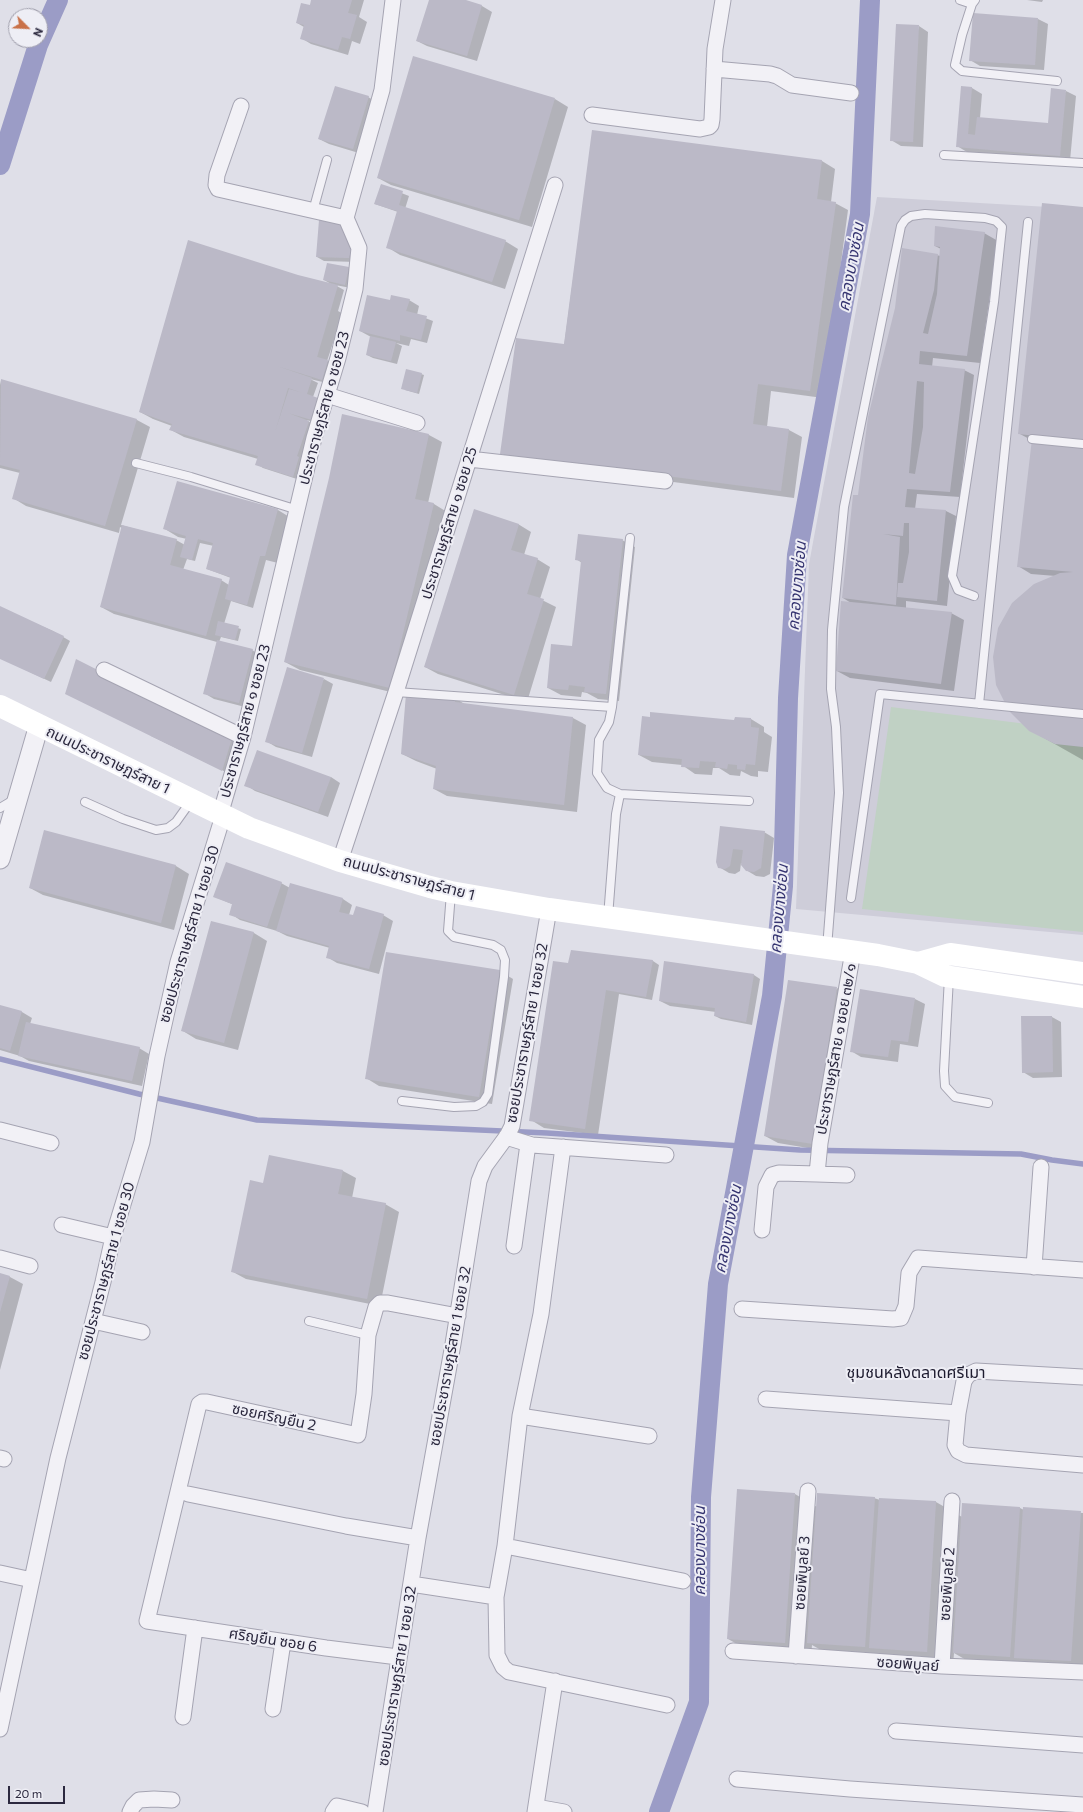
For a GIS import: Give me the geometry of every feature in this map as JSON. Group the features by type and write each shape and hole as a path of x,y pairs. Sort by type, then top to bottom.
{"main road":[{"name":"ถนนประชาราษฎร์สาย 1","path":"0,706 191,801 249,828 340,860 451,892 608,918 853,951 918,963 949,976 1083,997"},
{"name":"ถนนประชาราษฎร์สาย 1","path":"918,963 950,954 1083,973"}],"street":[{"path":"241,106 217,175 216,185 218,189 346,218 382,90 393,0"},
{"path":"592,115 700,129 709,127 712,119 715,49 723,0"},
{"path":"714,69 770,74 777,76 792,85 851,93"},
{"name":"ประชาราษฎร์สาย ๑ ซอย 25","path":"340,860 396,692 555,185"},
{"name":"ประชาราษฎร์สาย ๑ ซอย 23","path":"221,815 243,737 314,438 338,358 355,289 359,248 346,218"},
{"path":"327,395 417,422"},
{"path":"469,459 666,481"},
{"path":"104,670 243,737"},
{"path":"0,859 38,725"},
{"name":"ซอยประชาราษฎร์สาย 1 ซอย 30","path":"0,1729 58,1458 113,1238 142,1142 157,1056 178,962 221,815"},
{"name":"ซอยประชาราษฎร์สาย 1 ซอย 32","path":"375,1812 398,1657 458,1316 479,1181 485,1166 509,1133 549,909"},
{"name":"ประชาราษฎร์สาย ๑ ซอย ๓๒/๑","path":"818,1160 853,951"},
{"path":"0,1130 51,1143"},
{"path":"509,1133 528,1144 666,1155"},
{"path":"514,1246 528,1144"},
{"path":"563,1147 541,1314 520,1416 505,1546 496,1597 497,1655 499,1662 509,1672 667,1705"},
{"path":"762,1230 766,1187 772,1175 818,1160 848,1175"},
{"path":"1034,1266 1041,1167"},
{"path":"62,1225 113,1238"},
{"path":"0,1258 30,1266"},
{"path":"742,1309 893,1319 901,1318 904,1313 909,1273 918,1258 1083,1270"},
{"name":"ซอยศริญยืน 2","path":"147,1621 199,1404 202,1402 207,1402 358,1435 364,1394 368,1335 376,1307 380,1303 458,1316"},
{"path":"93,1321 142,1332"},
{"path":"1083,1377 976,1371 968,1375 964,1381 958,1413 955,1445 958,1451 966,1455 1083,1465"},
{"path":"766,1399 958,1413"},
{"path":"520,1416 649,1436"},
{"name":"ซอยพิบูลย์ 3","path":"796,1656 808,1491"},
{"path":"188,1494 346,1526 418,1538"},
{"name":"ซอยพิบูลย์ 2","path":"942,1666 952,1501"},
{"path":"505,1546 683,1581"},
{"path":"0,1573 32,1580"},
{"path":"411,1584 496,1597"},
{"name":"ศริญยืน ซอย 6","path":"147,1621 283,1642 398,1657"},
{"path":"183,1717 196,1628"},
{"path":"273,1708 283,1642"},
{"name":"ซอยพิบูลย์","path":"733,1651 942,1666 1083,1672"},
{"path":"555,1681 536,1810 564,1812"},
{"path":"896,1731 1083,1745"},
{"path":"737,1779 850,1789 1083,1805"},
{"path":"130,1812 139,1800 172,1800"},
{"path":"333,1812 337,1806 362,1812"}],"lane":[{"path":"960,0 973,2 962,35 955,65 962,71 1057,81"},
{"path":"944,155 1083,163"},
{"path":"313,211 327,160"},
{"path":"827,948 839,793 836,727 831,688 832,630 844,507 901,226 905,220 911,216 925,214 985,218 996,221 1002,228 994,302 952,576 958,590 974,596"},
{"path":"979,704 1028,222"},
{"path":"1032,439 1083,444"},
{"path":"136,463 191,477 298,510"},
{"path":"630,538 612,707 609,722 599,740 598,773 607,788 620,794 749,801"},
{"path":"396,692 612,707"},
{"path":"851,898 880,694 1083,714"},
{"path":"608,918 616,814 620,794"},
{"path":"0,808 18,797"},
{"path":"85,802 123,819 156,830 168,828 176,822 191,801"},
{"path":"402,1101 454,1107 476,1106 483,1102 488,1094 505,960 502,950 493,946 454,936 448,931 451,892"},
{"path":"949,976 945,1086 955,1097 988,1103"},
{"path":"310,1321 368,1335"}],"shaded area":[{"path":"877,197 1083,209 1083,935 796,909 809,564"}],"green space":[{"path":"891,707 1083,731 1083,932 862,909"}],"building":[{"path":"311,0 352,0 348,13 357,15 350,39 342,37 338,50 300,39 304,25 296,23 301,3 310,5"},
{"path":"429,0 466,0 482,5 467,56 416,41"},
{"path":"973,13 1038,18 1035,65 969,61"},
{"path":"896,24 919,25 913,142 890,141"},
{"path":"413,56 555,98 519,220 377,178"},
{"path":"335,86 369,96 353,149 318,139"},
{"path":"961,86 972,87 968,134 975,135 977,117 1048,123 1051,88 1066,90 1060,156 956,147"},
{"path":"592,130 822,160 817,199 836,202 810,391 758,384 753,424 789,429 781,491 500,454 516,338 564,344"},
{"path":"381,184 403,191 399,205 506,240 492,282 386,248 397,211 374,204"},
{"path":"1042,203 1083,207 1083,441 1018,434"},
{"path":"319,220 344,225 352,247 349,258 316,257"},
{"path":"935,226 985,232 967,356 920,351 919,364 965,369 950,492 907,489 905,507 946,510 937,601 897,597 898,583 903,583 909,552 909,523 904,523 903,536 883,534 900,537 896,605 842,598 853,495 858,495 868,417 895,308 902,248 938,254 934,290 923,333 928,334 937,294 940,247 934,246","holes":["917,381 924,382 923,427 915,474 909,473"]},
{"path":"188,240 298,275 338,285 317,357 328,360 322,380 277,366 312,378 307,394 318,398 312,420 288,413 309,421 297,456 299,457 293,477 255,465 258,456 169,430 172,424 139,412","holes":["288,388 303,393 289,389 275,432"]},
{"path":"327,263 349,267 345,285 323,280"},
{"path":"367,295 390,300 391,295 410,299 406,311 427,316 421,340 400,335 400,341 359,331"},
{"path":"370,336 396,342 391,361 366,355"},
{"path":"406,369 422,373 417,393 401,389"},
{"path":"1,379 137,419 105,526 12,499 20,470 0,465"},
{"path":"342,414 429,434 415,499 434,503 390,688 284,662 329,478"},
{"path":"1032,439 1083,445 1083,747 1055,744 1029,731 1009,711 996,685 993,657 998,628 1012,603 1034,584 1060,573 1073,572 1017,567"},
{"path":"177,481 278,509 265,556 260,556 247,605 225,599 230,577 206,569 213,543 198,539 192,560 180,557 186,536 163,529"},
{"path":"474,509 519,524 511,550 538,558 527,594 544,599 514,695 424,667"},
{"path":"122,525 177,539 170,565 222,579 206,636 100,607"},
{"path":"578,534 623,539 606,694 584,692 585,687 569,685 568,690 547,688 551,644 572,646 581,561 575,560"},
{"path":"841,601 952,612 941,684 836,671"},
{"path":"0,606 64,636 44,679 0,659"},
{"path":"218,621 239,626 235,640 215,635"},
{"path":"217,640 253,649 239,703 203,694"},
{"path":"76,659 232,738 222,771 65,694"},
{"path":"287,667 324,678 302,753 265,742"},
{"path":"406,694 455,697 455,702 573,717 564,805 433,789 436,766 401,754"},
{"path":"650,712 734,720 735,717 751,718 751,727 759,728 755,765 746,764 745,770 737,769 737,765 728,764 727,769 715,767 716,762 700,761 699,768 681,767 682,759 638,755 642,716 650,717"},
{"path":"257,750 331,777 318,812 244,786"},
{"path":"720,826 765,831 761,868 754,872 746,871 741,865 743,850 733,849 730,866 725,869 718,868 716,862"},
{"path":"44,830 176,865 161,923 29,888"},
{"path":"226,862 282,882 267,927 229,915 232,904 213,897"},
{"path":"290,883 343,898 339,912 353,915 356,906 384,914 369,969 326,958 329,946 276,931"},
{"path":"211,921 254,932 224,1043 181,1031"},
{"path":"571,950 653,960 646,997 606,990 585,1129 529,1121 553,961 568,963"},
{"path":"386,952 500,970 479,1097 365,1079"},
{"path":"664,961 754,974 746,1022 714,1016 715,1008 659,1001"},
{"path":"788,980 837,987 813,1144 764,1136"},
{"path":"860,989 915,998 908,1042 891,1040 888,1057 850,1052"},
{"path":"0,1005 22,1011 10,1051 0,1048"},
{"path":"1021,1016 1052,1016 1053,1072 1022,1073"},
{"path":"26,1022 140,1047 132,1081 18,1056"},
{"path":"269,1155 343,1170 338,1194 386,1203 367,1299 231,1272 250,1180 263,1183"},
{"path":"0,1273 10,1276 0,1312"},
{"path":"737,1489 795,1493 785,1643 727,1639"},
{"path":"817,1493 875,1497 865,1647 807,1643"},
{"path":"879,1498 936,1501 927,1652 869,1648"},
{"path":"962,1503 1020,1507 1010,1657 953,1653"},
{"path":"1023,1507 1081,1511 1071,1661 1014,1658"}],"waterway":[{"path":"0,165 38,45 58,0"},
{"name":"คลองบางซ่อน","path":"659,1812 699,1702 701,1497 718,1284 772,996 783,886 788,698 797,555 860,214 870,0"},
{"path":"0,1059 139,1094 257,1120 547,1133 800,1150 1021,1154 1083,1164"}],"district":[{"name":"ชุมชนหลังตลาดศรีเมา","path":"916,1373"}]}
